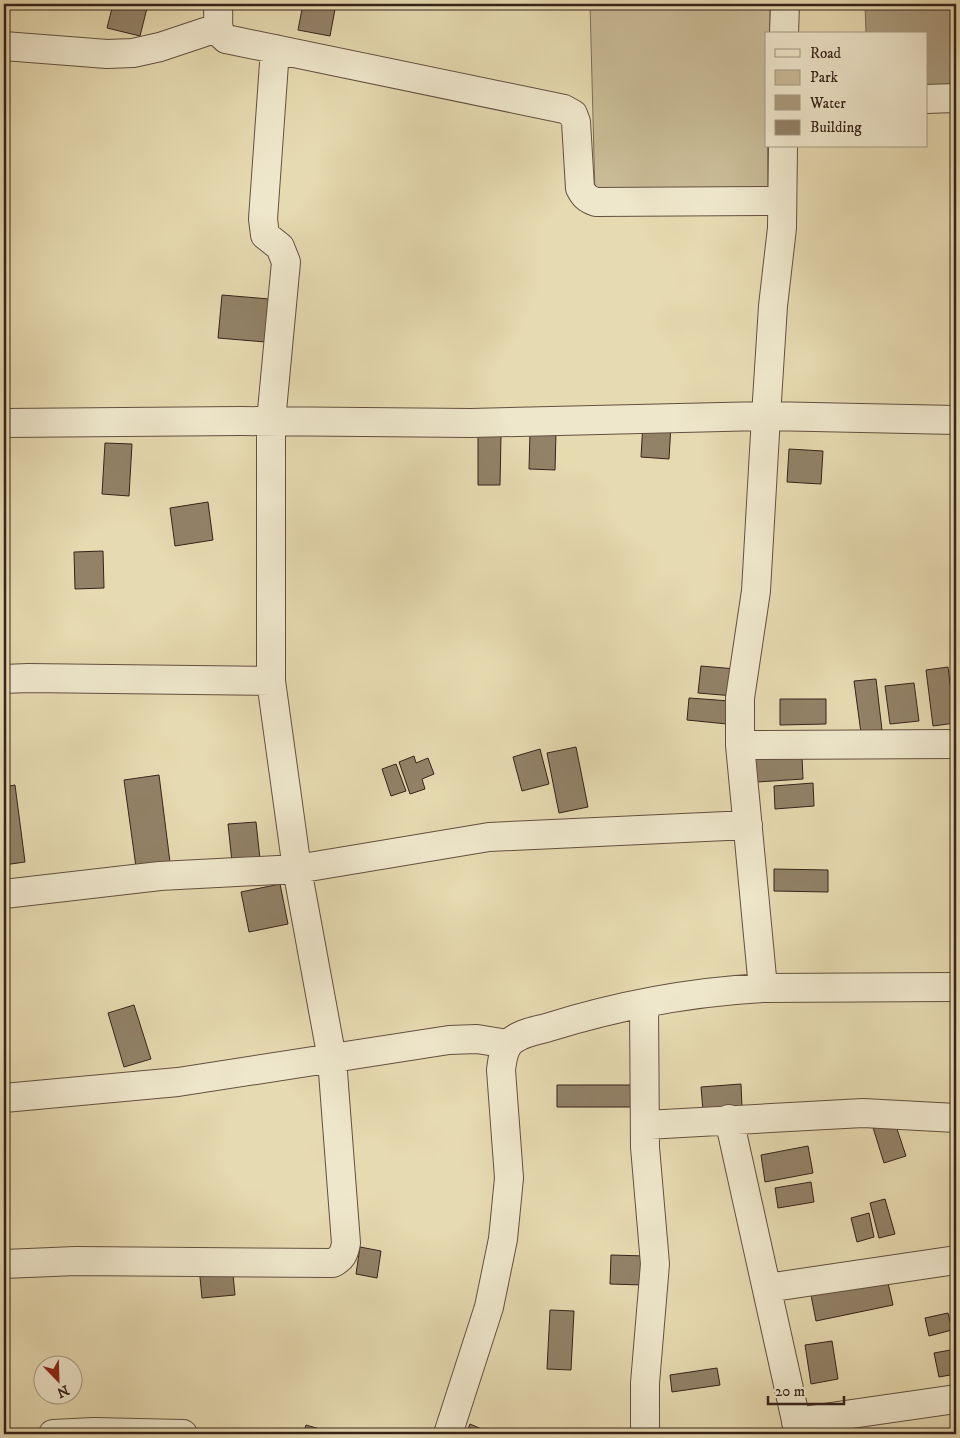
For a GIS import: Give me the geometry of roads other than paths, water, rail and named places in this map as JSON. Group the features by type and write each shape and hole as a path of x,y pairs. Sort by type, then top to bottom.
{"street":[{"path":"784,32 785,4"},
{"path":"4,46 107,54 133,53 160,47 217,16 220,35 226,39 564,109 573,114 576,122 580,188 584,196 590,200 781,225"},
{"path":"4,1264 76,1261 332,1263 340,1259 344,1252 346,1243 332,1059 297,869 271,681 271,421 285,274 280,246 265,235 263,227 275,49"},
{"path":"928,99 956,98"},
{"path":"763,988 740,745 740,698 756,591 773,306 781,225 783,148"},
{"path":"4,423 271,421 471,423 766,416 956,420"},
{"path":"4,679 271,681"},
{"path":"740,745 956,744"},
{"path":"4,894 160,876 297,869 489,837 748,825"},
{"path":"448,1434 489,1307 503,1239 509,1178 501,1070 503,1055 508,1044 523,1035 577,1018 707,992 763,988 956,987"},
{"path":"644,1004 645,1147 655,1264 645,1383 645,1434"},
{"path":"4,1098 178,1082 449,1040 477,1039 508,1044"},
{"path":"646,1125 863,1113 956,1118"},
{"path":"729,1119 798,1428 956,1399"},
{"path":"767,1288 956,1260"},
{"path":"53,1434 94,1432 183,1434"}],"water":[{"path":"865,4 956,4 956,86 928,87 928,32 866,32"}]}
